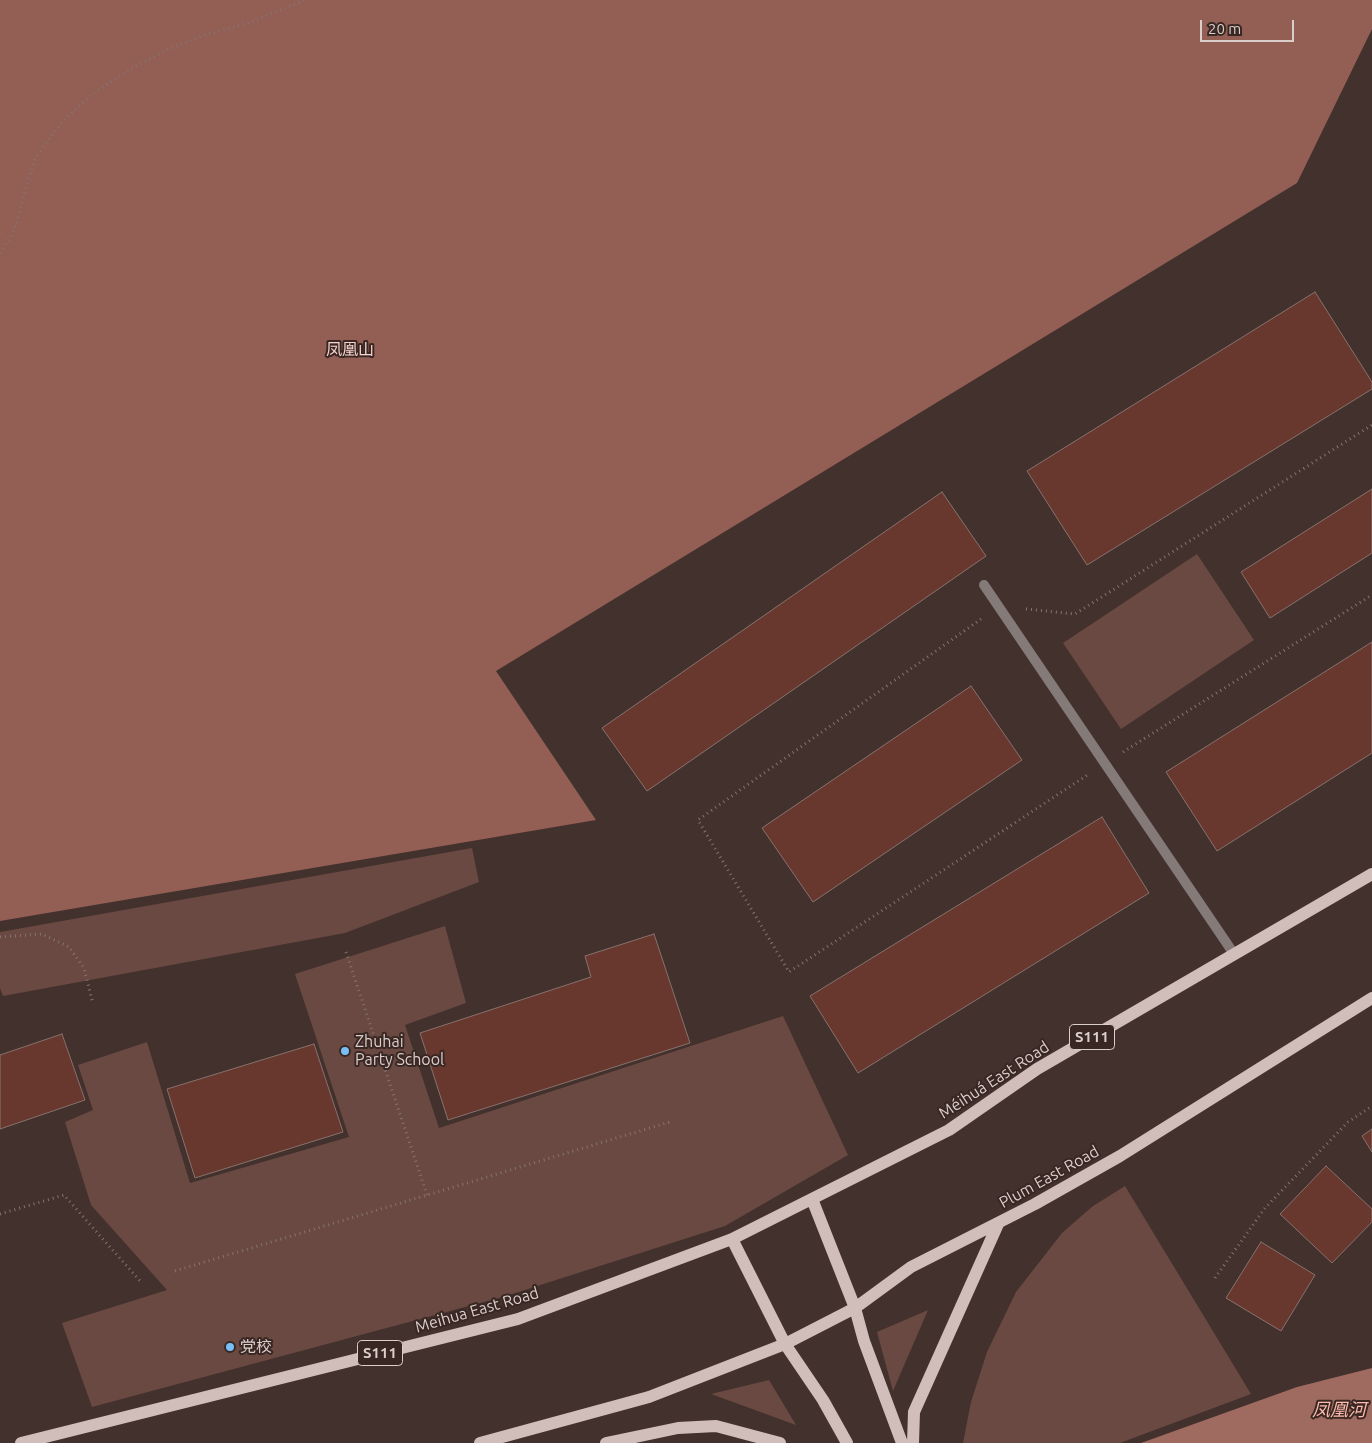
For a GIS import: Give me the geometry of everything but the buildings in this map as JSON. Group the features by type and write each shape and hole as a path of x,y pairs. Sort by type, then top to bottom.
{"main road":[{"name":"Méihuá East Road","path":"812,1199 949,1130 1037,1069 1372,874"},
{"name":"Plum East Road","path":"480,1443 649,1397 785,1344 855,1308 911,1267 998,1224 1120,1156 1372,998"},
{"name":"Meihua East Road","path":"22,1443 518,1319 732,1239 812,1199"},
{"path":"812,1199 855,1308 864,1341 902,1443"},
{"path":"912,1443 914,1412 998,1224"},
{"path":"732,1239 785,1344 823,1400 847,1443"},
{"path":"606,1443 678,1428 716,1426 780,1443"}],"lane":[{"path":"984,585 1234,954"}],"path":[{"path":"0,253 14,231 34,162 47,141 68,116 95,92 134,67 167,50 201,36 248,23 305,0"},
{"path":"1372,425 1075,614 999,607 698,820 789,972 1105,764 1372,595"},
{"path":"0,937 42,934 69,947 84,968 93,1004"},
{"path":"346,952 427,1195"},
{"path":"1214,1278 1265,1208 1348,1122 1372,1106"},
{"path":"175,1271 673,1121"},
{"path":"0,1214 64,1195 140,1281"}],"shaded area":[{"path":"1197,554 1254,640 1121,729 1063,643"},
{"path":"472,848 479,882 345,933 3,996 0,988 0,932"},
{"path":"445,926 466,1003 405,1025 439,1128 783,1016 848,1155 725,1226 506,1296 92,1407 62,1323 167,1290 91,1205 65,1122 93,1110 78,1065 147,1042 190,1183 349,1137 295,974"},
{"path":"1125,1186 1251,1394 1120,1443 963,1443 971,1402 987,1352 1016,1292 1062,1233 1093,1206"},
{"path":"928,1310 893,1391 877,1332"},
{"path":"769,1380 796,1425 711,1394"}],"green space":[{"name":"凤凰山","path":"0,0 1372,0 1372,29 1297,183 496,671 596,820 0,921"}],"water":[{"name":"凤凰河","path":"1372,1368 1372,1443 1141,1443 1297,1387"}],"place":[{"name":"Zhuhai Party School","path":"345,1051"},
{"name":"党校","path":"230,1347"}]}
